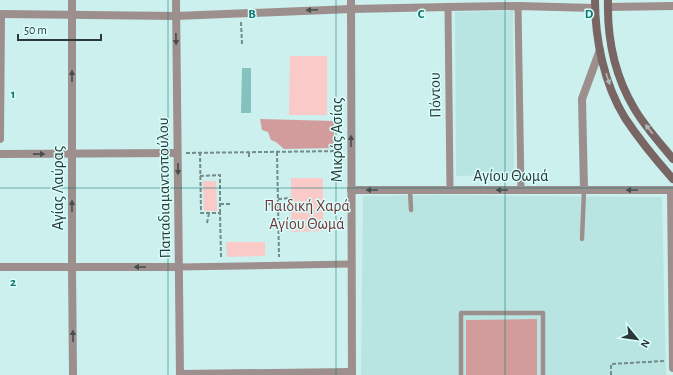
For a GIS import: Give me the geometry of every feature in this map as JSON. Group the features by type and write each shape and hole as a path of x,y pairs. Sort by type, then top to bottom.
{"main road":[{"path":"608,3 608,28 612,50 627,96 635,110 673,159"},
{"path":"595,4 596,28 602,62 612,93 625,117 636,133 673,179"}],"street":[{"name":"Αγίας Λαύρας","path":"72,0 73,375"},
{"name":"Παπαδιαμαντοπούλου","path":"176,0 180,374"},
{"name":"Μικράς Ασίας","path":"351,0 352,374"},
{"path":"0,139 1,14 176,16 351,9 448,3 518,6 595,4"},
{"name":"Πόντου","path":"448,3 450,190"},
{"path":"608,3 673,6"},
{"path":"518,6 521,190"},
{"path":"584,190 582,99 600,50"},
{"path":"0,154 177,153"},
{"name":"Αγίου Θωμά","path":"351,190 672,190"},
{"path":"672,190 670,361 673,368"},
{"path":"0,267 179,267 279,264 351,264"},
{"path":"180,374 352,374"}],"lane":[{"path":"410,190 411,210"},
{"path":"582,240 584,190"},
{"path":"461,375 461,313 543,313 543,375"}],"path":[{"path":"241,24 242,44"},
{"path":"177,153 351,151"},
{"path":"200,152 201,213 220,213"},
{"path":"277,152 279,264"},
{"path":"249,153 249,158"},
{"path":"200,176 220,175 221,266"},
{"path":"278,199 291,198"},
{"path":"220,204 230,204"},
{"path":"268,204 278,204"},
{"path":"207,223 209,213"},
{"path":"611,375 611,364 670,361"}],"shaded area":[{"path":"513,11 514,175 456,176 455,12"},
{"path":"242,68 251,68 251,113 241,113"},
{"path":"260,119 334,121 334,148 284,149 276,142 271,140 268,132 262,130"},
{"path":"435,195 662,197 666,375 361,375 363,196"},
{"path":"537,319 537,375 466,375 466,320"}],"green space":[{"path":"290,56 327,56 327,115 289,115"},
{"name":"Παιδική Χαρά Αγίου Θωμά","path":"291,178 323,178 323,231 291,232"},
{"path":"203,181 216,181 217,211 204,211"},
{"path":"226,242 265,242 265,256 227,257"}]}
